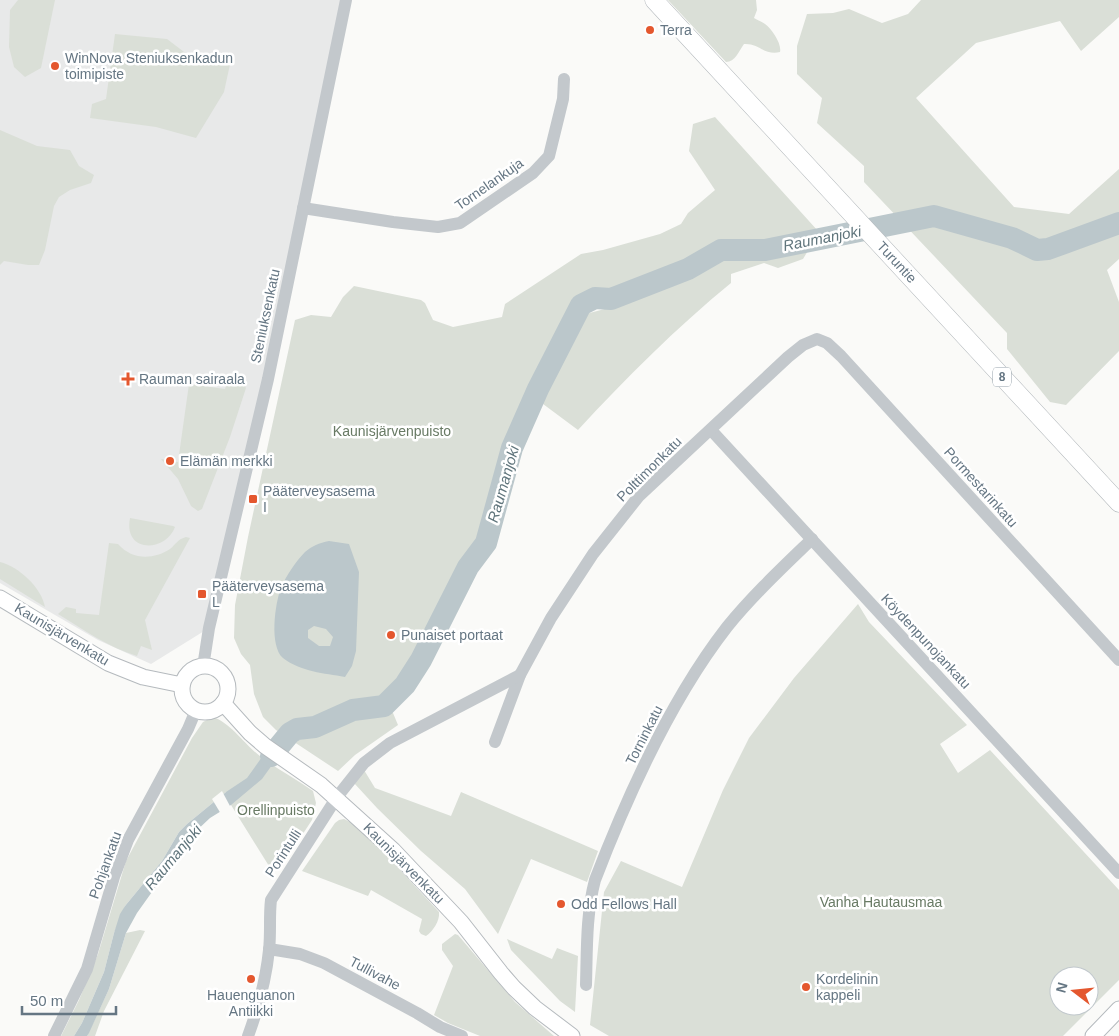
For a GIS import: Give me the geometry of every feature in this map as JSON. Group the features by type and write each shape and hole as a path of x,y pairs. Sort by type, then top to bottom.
{"highway":[{"name":"Turuntie","path":"654,0 1119,503"}],"main road":[{"name":"Kaunisjärvenkatu","path":"0,598 108,663 143,677 182,685"},
{"path":"203,667 214,668 224,678 228,690 223,703 211,711 202,712 187,703 182,693 182,685 189,673 203,667"},
{"name":"Kaunisjärvenkatu","path":"223,703 250,733 265,746 286,759 337,797 455,915 514,988 535,1008 572,1036"},
{"path":"1093,1036 1119,1009"}],"street":[{"name":"Steniuksenkatu","path":"203,667 209,628 268,379 346,0"},
{"name":"Tornelankuja","path":"303,208 438,227 460,222 533,173 549,156 563,99 564,79"},
{"name":"Polttimonkatu","path":"495,742 520,675 551,618 594,554 639,496 788,357 803,345 817,339"},
{"name":"Pormestarinkatu","path":"817,339 827,343 841,356 1119,660"},
{"name":"Köydenpunojankatu","path":"711,430 1119,873"},
{"name":"Torninkatu","path":"586,985 588,930 592,894 612,840 649,756 702,662 727,627 757,592 812,539"},
{"path":"337,797 364,763 390,743 520,675"},
{"name":"Pohjankatu","path":"54,1036 87,970 114,876 128,840 188,729 196,710"},
{"name":"Porintulli","path":"269,949 271,900 337,797"},
{"path":"248,1036 256,1015 269,949"},
{"name":"Tullivahe","path":"269,949 300,954 319,960 440,1027 462,1036"}],"shaded area":[{"name":"Rauman sairaala","path":"0,0 344,0 209,628 151,664 98,640 0,583"}],"green space":[{"path":"18,0 55,0 41,68 25,77 14,67 9,47 10,10"},
{"path":"668,0 756,0 757,10 754,18 768,26 778,41 780,52 770,52 754,45 744,44 734,58 726,62"},
{"path":"921,0 1119,0 1119,17 1081,51 1060,21 976,43 916,98 1014,207 1069,214 1119,169 1119,259 1107,270 1119,302 1119,351 1066,405 1050,402 1007,349 1007,333 864,182 864,166 817,123 822,98 797,74 797,46 807,14 833,13 849,9 882,23 908,14"},
{"path":"115,34 167,39 188,55 232,55 224,92 196,138 156,127 90,118 92,104 106,99"},
{"name":"Kaunisjärvenpuisto","path":"715,117 818,231 748,247 718,245 685,267 636,279 618,293 595,289 582,295 563,326 516,426 484,535 462,570 406,676 379,698 393,713 398,725 355,755 338,771 276,730 263,717 254,694 250,665 241,654 234,638 235,605 248,537 295,320 311,315 331,317 343,297 354,286 421,300 425,303 433,320 453,327 502,317 505,304 581,254 603,250 660,234 681,224 688,213 715,190 689,151 693,124"},
{"path":"0,130 37,146 70,150 79,166 94,175 91,183 70,190 59,197 54,206 45,250 39,265 4,261 0,265"},
{"path":"809,249 803,259 778,268 764,263 731,274 731,283 652,354 578,430 539,401 559,357 582,315 616,306 675,283 725,257 768,255"},
{"path":"228,379 244,384 246,388 230,437 202,509 198,511 191,506 178,479 161,459 178,462 189,384 225,389"},
{"path":"130,518 175,527 163,541 155,545 147,545 139,543 133,538 130,530"},
{"path":"186,537 190,538 145,620 152,650 141,646 137,656 126,652 96,638 58,614 66,607 76,609 76,613 99,615 109,543 118,544 130,553 143,557 163,553 179,540"},
{"path":"0,562 22,573 34,585 45,607 0,579"},
{"name":"Vanha Hautausmaa","path":"858,604 869,622 967,725 940,744 958,773 990,750 1119,890 1119,980 1099,1000 1099,966 1049,966 1049,1016 1083,1016 1063,1036 609,1036 590,1025 604,892 621,861 682,887 723,790 749,738 794,678"},
{"name":"Orellinpuisto","path":"213,717 226,724 255,752 273,766 313,791 316,803 312,820 283,864 275,868 269,866 231,805 226,792 187,824 179,832 162,861 125,906 114,933 104,972 82,1023 74,1036 61,1036 79,1000 98,954 126,861 192,738 203,722"},
{"path":"364,770 375,788 451,816 461,792 598,851 587,882 531,859 498,934 465,889 421,851 354,783"},
{"path":"344,819 352,823 377,845 439,912 436,926 426,936 419,931 422,919 371,890 368,896 302,871 335,823"},
{"path":"140,930 145,931 104,1011 95,1036 87,1036 109,989 126,933"},
{"path":"455,934 458,935 515,1002 554,1036 480,1036 434,1015 453,966 442,950 442,944"},
{"path":"507,939 552,959 557,948 578,956 575,1012 560,1001 511,950"}],"water":[{"path":"329,541 349,544 359,572 356,651 352,666 345,677 313,671 290,663 283,658 276,644 275,614 283,583 305,552 313,546","holes":["314,626 326,629 333,637 330,646 319,646 308,638 308,630"]},
{"path":"290,733 285,747 262,779 231,805 210,818 194,833 137,913 126,933 109,989 89,1033 87,1036 74,1036 82,1023 104,972 120,914 125,906 162,861 179,832 226,792 247,778 280,737"}],"pier":[{"path":"279,734 290,741 288,749 276,763 261,754"},
{"path":"222,791 231,808 221,814 212,799"}],"waterway":[{"name":"Raumanjoki","path":"271,756 290,733 297,729 315,727 353,710 384,706 405,685 421,660 468,567 486,543 512,448 538,389 581,305 595,298 611,299 688,269 721,250 765,250 934,216 1012,238 1037,250 1048,249 1119,223"}],"place":[{"name":"Terra","path":"650,30"},
{"name":"WinNova Steniuksenkadun toimipiste","path":"55,66"},
{"name":"Rauman sairaala","path":"128,379"},
{"name":"Elämän merkki","path":"170,461"},
{"name":"Pääterveysasema I","path":"253,499"},
{"name":"Pääterveysasema L","path":"202,594"},
{"name":"Punaiset portaat","path":"391,635"},
{"name":"Odd Fellows Hall","path":"561,904"},
{"name":"Hauenguanon Antiikki","path":"251,979"},
{"name":"Kordelinin kappeli","path":"806,987"}]}
